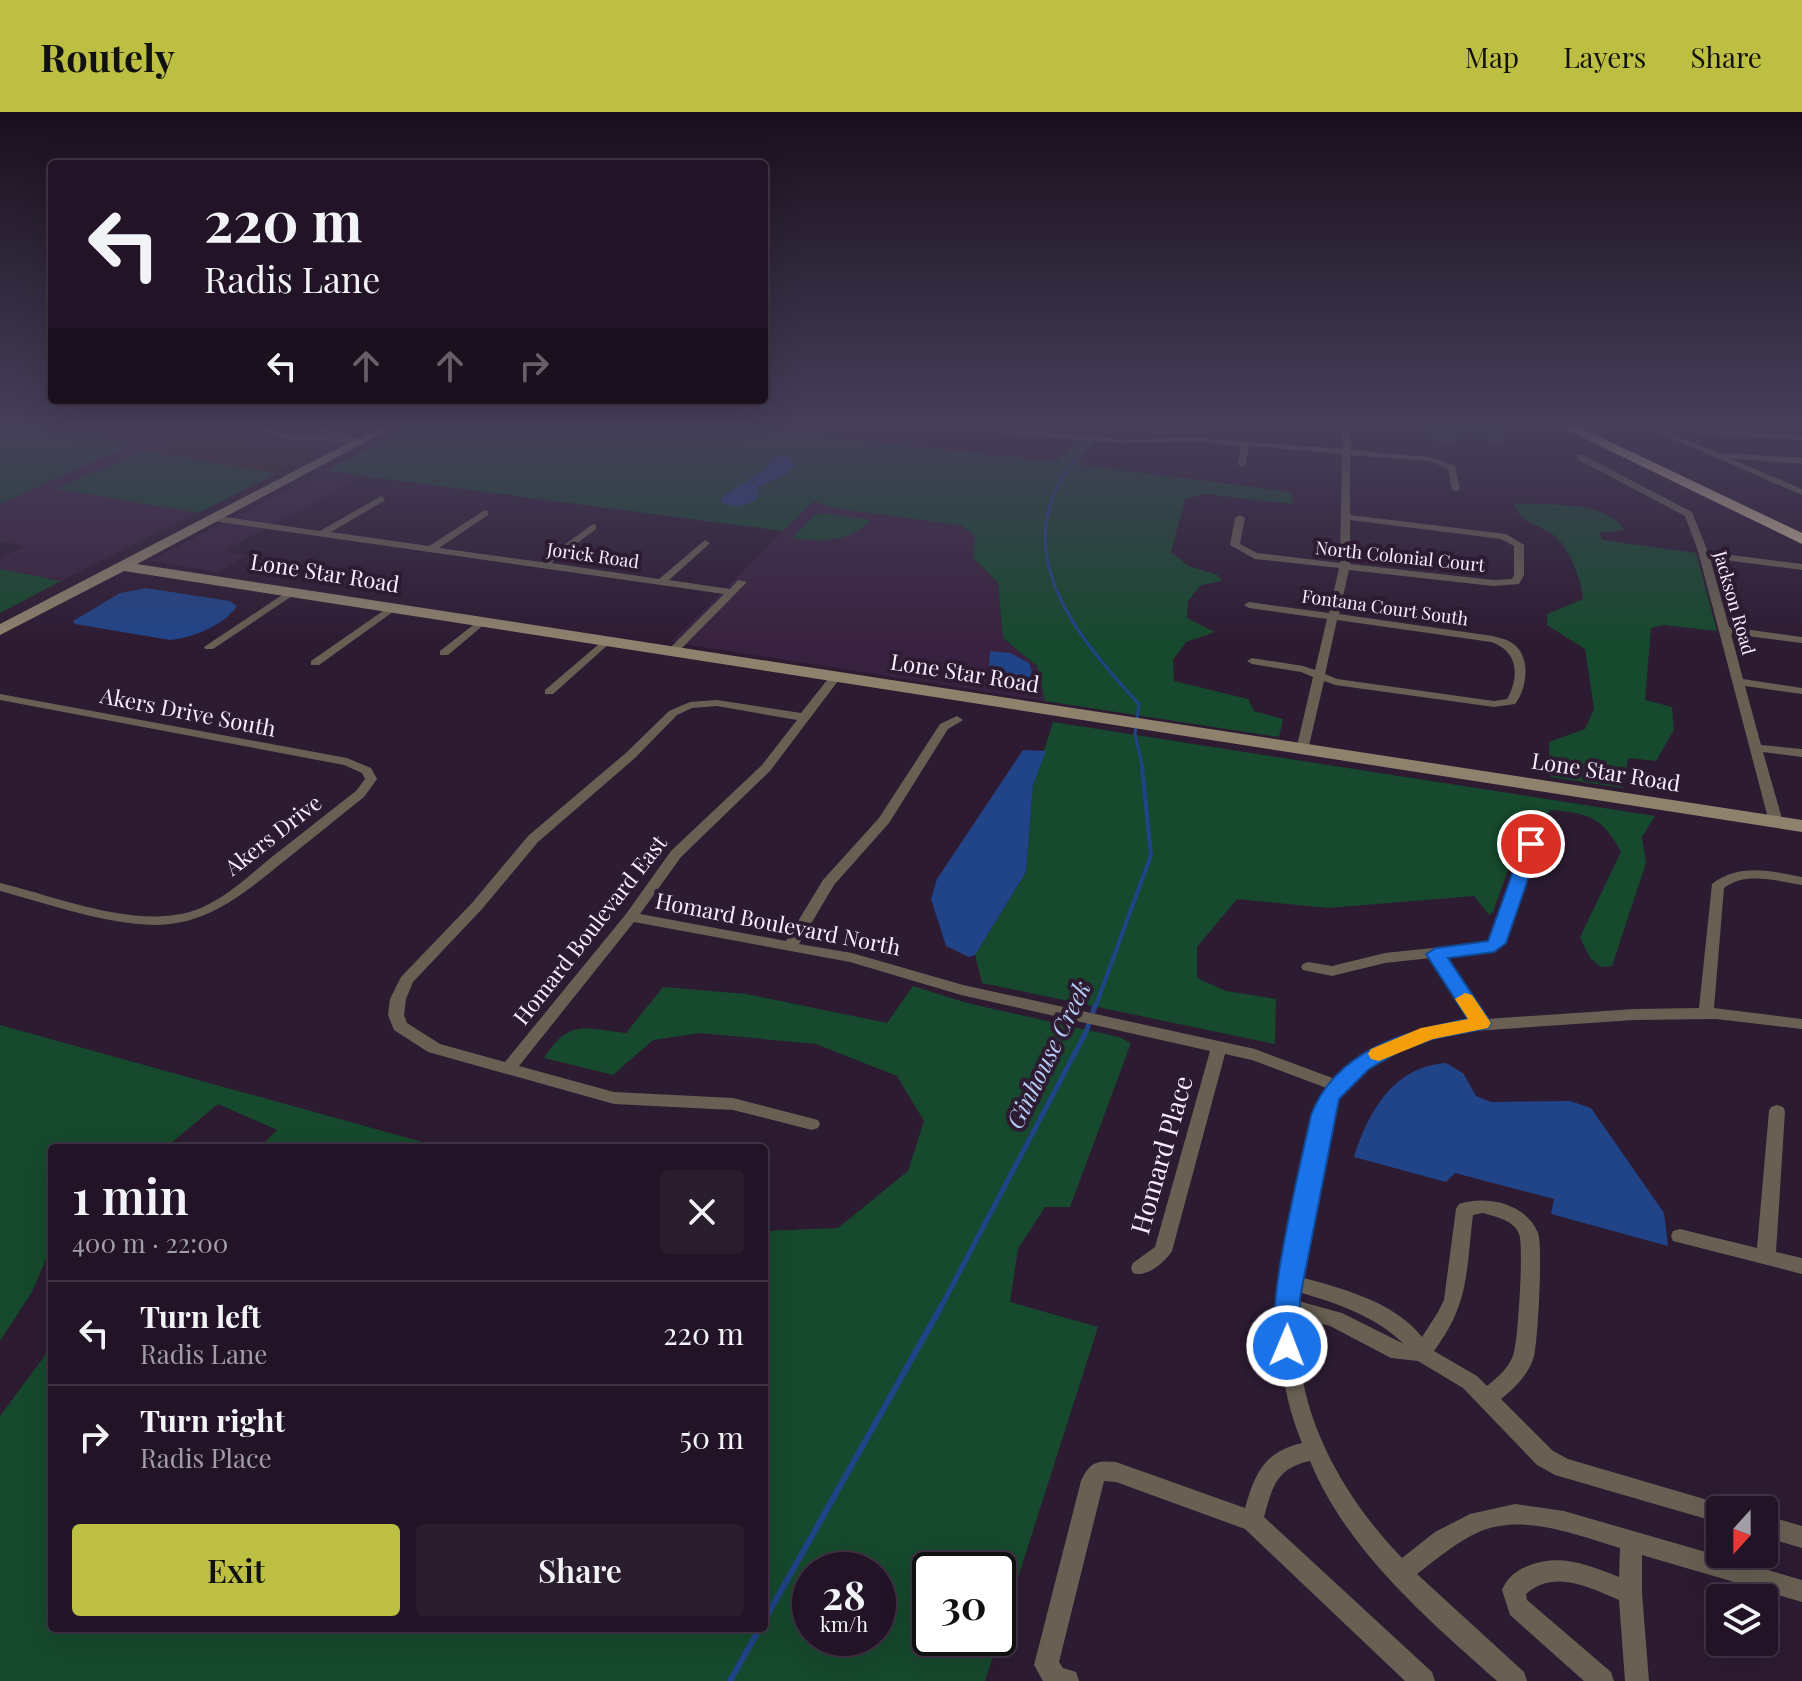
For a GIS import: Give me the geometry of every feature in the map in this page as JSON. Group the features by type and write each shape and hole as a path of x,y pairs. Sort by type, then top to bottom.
{"highway":[{"path":"1715,497 1802,539"},
{"path":"1751,497 1802,521"}],"street":[{"path":"0,630 252,497"},
{"path":"1302,750 1322,676 1345,565 1346,497"},
{"name":"Jackson Road","path":"1661,497 1685,509 1704,554 1776,822"},
{"path":"323,533 381,499"},
{"path":"431,549 485,513"},
{"name":"North Colonial Court","path":"1240,518 1235,545 1247,553 1502,584 1515,582 1519,575 1519,545 1503,536 1346,517"},
{"name":"Jorick Road","path":"212,518 731,592"},
{"path":"543,565 593,527"},
{"path":"661,582 705,543"},
{"path":"1704,554 1802,567"},
{"name":"Lone Star Road","path":"122,566 1802,826"},
{"path":"673,651 742,582"},
{"path":"209,647 291,592"},
{"name":"Fontana Court South","path":"1249,605 1493,639 1514,649 1518,662 1517,694 1504,704 1335,682 1322,676"},
{"path":"315,663 393,607"},
{"path":"444,653 482,621"},
{"path":"1725,630 1802,640"},
{"path":"549,692 606,641"},
{"path":"1252,661 1303,669 1322,676"},
{"name":"Homard Boulevard East","path":"508,1069 631,917 676,854 766,768 835,677"},
{"path":"1740,682 1802,691"},
{"name":"Akers Drive South","path":"0,697 347,762 367,771"},
{"path":"802,717 717,703 690,705 673,713 621,764 533,839 477,906 406,980 396,1015 400,1026 411,1036 434,1048 614,1098 733,1104 812,1124"},
{"path":"790,946 828,883 884,820 944,727 957,720"},
{"path":"1757,748 1802,753"},
{"name":"Akers Drive","path":"0,887 144,920 186,917 221,903 348,803 370,783 367,771"},
{"path":"1308,967 1332,971 1385,958 1494,946 1500,939 1531,844"},
{"path":"1706,1013 1717,887 1723,881 1755,874 1802,881"},
{"name":"Homard Boulevard North","path":"631,917 852,958 961,990 1219,1047 1286,1065 1336,1085"},
{"path":"1436,954 1481,1023"},
{"path":"1515,1681 1399,1574 1335,1491 1313,1451 1291,1385 1288,1307 1322,1115 1336,1085 1362,1064 1393,1046 1428,1033 1481,1023 1706,1013 1802,1024"},
{"name":"Homard Place","path":"1140,1268 1163,1251 1219,1047"},
{"path":"1766,1257 1777,1111"},
{"path":"1421,1353 1450,1313 1459,1281 1465,1209 1483,1206 1520,1220 1530,1235 1524,1356 1507,1382 1488,1397"},
{"path":"1680,1236 1802,1266"},
{"path":"1291,1282 1371,1312 1408,1333 1417,1341 1421,1353"},
{"path":"1288,1307 1335,1319 1398,1352 1421,1353 1470,1382 1545,1458 1563,1468 1706,1509"},
{"path":"1361,1332 1371,1312"},
{"path":"1252,1521 1273,1464 1288,1454 1313,1451"},
{"path":"1067,1681 1055,1677 1046,1665 1092,1481 1099,1470 1116,1472 1252,1521 1423,1681"},
{"path":"1399,1574 1443,1540 1478,1521 1515,1514 1564,1521 1802,1591"},
{"path":"1778,1530 1802,1537"},
{"path":"1631,1541 1630,1593 1637,1681"},
{"path":"1602,1681 1518,1607 1513,1590 1526,1575 1552,1569 1592,1578 1630,1593"}],"shaded area":[{"path":"0,497 110,497 198,513 61,581 0,569 0,559 24,546 0,541"},
{"path":"274,497 324,497 224,551 247,556 218,572 149,561"},
{"path":"813,501 832,508 960,525 975,535 973,558 998,583 1003,638 1037,666 1045,701 671,642"}],"green space":[{"path":"0,497 15,497 0,504"},
{"path":"105,497 229,497 198,513"},
{"path":"526,497 1192,497 1185,499 1171,552 1189,566 1218,575 1222,581 1201,585 1188,601 1187,618 1215,632 1186,642 1173,660 1174,681 1248,699 1254,711 1283,719 1279,737 1045,701 1037,666 1003,638 998,583 973,558 975,535 960,525 832,508 814,501 783,531"},
{"path":"1233,497 1291,497 1292,504"},
{"path":"1514,503 1589,509 1615,520 1624,530 1600,533 1602,540 1696,553 1717,631 1664,625 1651,628 1645,700 1672,707 1674,730 1656,761 1628,758 1623,788 1550,777 1549,742 1585,729 1594,709 1585,649 1547,625 1547,614 1583,599 1578,575 1561,543 1550,532 1521,516"},
{"path":"825,513 870,520 844,537 813,540 792,538 815,515"},
{"path":"0,569 61,581 0,613"},
{"path":"1053,722 1655,816 1642,837 1646,863 1612,966 1601,967 1590,958 1580,937 1621,852 1607,831 1593,819 1550,810 1542,826 1516,828 1510,841 1515,850 1493,912 1489,915 1474,896 1328,908 1237,899 1197,947 1197,978 1226,991 1276,999 1275,1044 982,983 975,955 1026,872 1033,785"},
{"path":"913,986 967,1003 1119,1037 1131,1043 1070,1207 1045,1207 1018,1249 1010,1302 1098,1327 1016,1584 1016,1552 912,1552 912,1656 993,1656 985,1681 0,1681 0,1416 48,1351 48,1632 768,1632 768,1231 838,1228 908,1171 924,1121 897,1076 816,1044 700,1033 653,1040 613,1075 544,1058 553,1045 570,1031 588,1029 626,1033 663,987 746,994 887,1023"},
{"path":"0,1025 430,1144 263,1144 277,1130 218,1104 170,1144 48,1144 48,1254 32,1292 0,1341"}],"water":[{"path":"721,498 758,498 740,506 721,503"},
{"path":"146,588 230,601 237,606 225,619 207,629 170,640 75,624 73,621 120,593"},
{"path":"990,651 1010,653 1029,663 1036,684 1013,682 1013,676 998,674 989,666"},
{"path":"1023,750 1046,751 1033,785 1026,872 975,955 969,957 946,946 931,899 937,879"},
{"path":"1446,1063 1463,1073 1476,1096 1491,1102 1570,1101 1591,1108 1664,1213 1668,1246 1551,1214 1554,1199 1455,1173 1446,1182 1354,1157 1367,1123 1386,1094 1411,1073"}],"waterway":[{"name":"Ginhouse Creek","path":"1054,497 1048,511 1045,545 1052,579 1067,612 1088,644 1139,704 1135,734 1143,769"},
{"name":"Ginhouse Creek","path":"1095,1008 1151,855 1142,767"},
{"name":"Ginhouse Creek","path":"941,1307 1086,1032 1095,1006"},
{"name":"Ginhouse Creek","path":"768,1614 942,1305"},
{"name":"Ginhouse Creek","path":"730,1681 758,1632"}],"slow traffic":[{"path":"1379,1054 1428,1033 1481,1023 1465,999"}],"route":[{"path":"1287,1346 1288,1298 1322,1115 1328,1098 1336,1085 1362,1064 1393,1046 1428,1033 1481,1023 1436,954 1494,946 1508,917 1531,844"}]}
